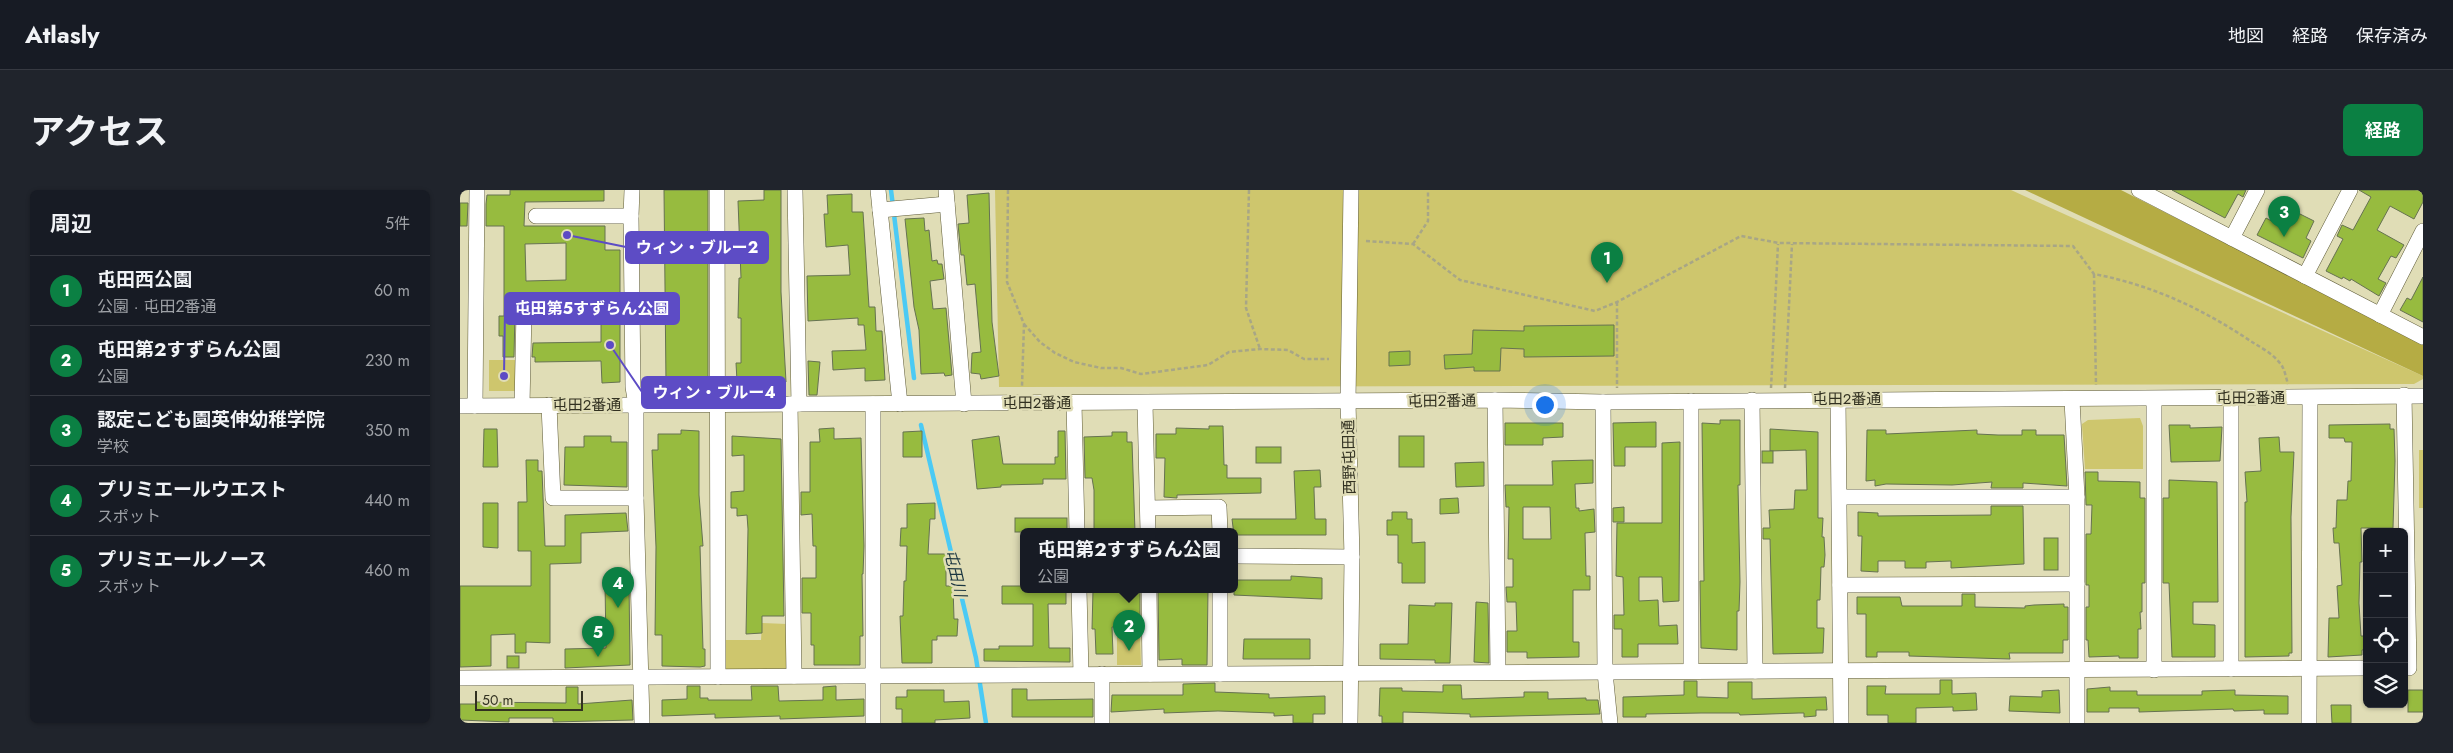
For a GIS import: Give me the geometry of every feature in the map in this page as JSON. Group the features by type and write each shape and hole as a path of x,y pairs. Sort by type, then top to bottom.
{"street":[{"path":"467,406 477,190"},
{"path":"632,190 632,387 636,405 636,498 642,723"},
{"path":"717,190 718,677"},
{"path":"794,676 795,190"},
{"path":"878,190 900,404"},
{"name":"西野屯田通","path":"1350,723 1352,557 1348,402 1351,190"},
{"path":"2232,238 2257,190"},
{"path":"2305,276 2350,190"},
{"path":"2149,192 2232,238 2423,337"},
{"path":"880,210 901,208 947,197 964,404"},
{"path":"536,216 632,216"},
{"path":"2380,315 2423,231"},
{"path":"522,405 524,311 590,311"},
{"path":"2404,395 2412,668"},
{"name":"屯田2番通","path":"467,406 1495,400 1610,402 1838,399 2072,400 2423,396"},
{"path":"2230,397 2231,669"},
{"path":"2309,723 2310,398"},
{"path":"1838,399 1841,723"},
{"path":"2154,399 2154,670"},
{"path":"1495,400 1498,672"},
{"path":"1752,400 1755,671"},
{"path":"2072,400 2077,498 2077,723"},
{"path":"1691,401 1691,671"},
{"path":"1610,402 1605,672 1610,723"},
{"path":"1074,403 1077,528"},
{"path":"1145,403 1148,528"},
{"path":"873,404 873,723"},
{"path":"549,405 553,498 636,498"},
{"path":"1840,497 2077,498"},
{"path":"1148,508 1220,507 1220,528"},
{"path":"1238,556 1352,557"},
{"path":"1840,585 2077,584"},
{"path":"1079,593 1081,674"},
{"path":"1149,593 1150,674"},
{"path":"1220,593 1220,674"},
{"path":"460,678 2363,668"},
{"path":"1102,674 1102,723"}],"path":[{"path":"1008,190 1007,282 1024,324 1040,342 1055,353 1074,362 1102,368 1121,368 1141,374 1208,365 1229,352 1260,349 1288,350 1304,359 1330,359"},
{"path":"1249,190 1246,308 1260,349"},
{"path":"1413,244 1428,221 1428,190"},
{"path":"1366,241 1413,244 1460,280 1594,311 1617,302 1742,236 1778,243 2073,246 2094,274 2096,399"},
{"path":"1777,400 1778,243"},
{"path":"1777,400 1792,243"},
{"path":"2094,274 2128,280 2179,300 2229,326 2273,355 2282,366 2290,388 2290,398"},
{"path":"1610,402 1617,302"},
{"path":"1022,386 1024,324"}],"shaded area":[{"path":"995,190 2011,190 2423,376 2423,379 2414,384 999,387"},
{"path":"2025,190 2121,190 2423,344 2423,376"},
{"path":"489,360 519,360 520,391 489,391"},
{"path":"2140,418 2143,426 2143,469 2085,469 2082,424 2088,420"},
{"path":"2419,450 2423,450 2423,508 2419,508"},
{"path":"762,623 787,624 786,675 722,673 723,640 761,640"},
{"path":"1140,636 1141,665 1117,665 1117,637"}],"building":[{"path":"510,190 604,190 604,201 525,202 524,226 605,226 605,250 620,250 620,382 602,383 601,361 535,362 535,357 532,357 533,343 601,342 601,305 590,302 519,303 515,311 514,357 503,357 503,336 499,336 499,316 504,316 504,226 486,226 486,204 487,195 510,195","holes":["566,243 566,280 526,281 525,244"]},
{"path":"664,190 708,190 708,381 666,383"},
{"path":"764,190 781,190 781,292 786,382 737,381 736,363 741,363 741,318 738,318 739,278 741,278 738,201 764,200"},
{"path":"2172,190 2246,190 2243,197 2238,194 2225,218"},
{"path":"2359,190 2423,190 2423,202 2414,219 2390,206 2377,230 2404,245 2396,258 2391,256 2378,279 2386,283 2379,296 2351,279 2350,281 2343,277 2342,279 2326,271 2343,239 2337,236 2342,225 2353,230 2371,197"},
{"path":"989,193 992,322 999,376 981,379 980,374 971,373 972,353 981,352 975,284 967,285 964,255 961,255 958,224 969,223 967,195"},
{"path":"852,194 852,212 863,212 869,307 875,307 876,331 882,331 885,380 865,381 865,368 833,370 832,351 866,350 864,325 858,325 858,318 808,321 807,276 850,275 848,245 826,247 824,214 828,214 827,195"},
{"path":"460,203 468,203 467,226 460,226"},
{"path":"2294,211 2314,221 2306,238 2311,241 2303,258 2257,235 2266,218 2285,228"},
{"path":"924,218 925,231 929,230 932,261 937,260 938,264 942,264 944,279 930,281 933,309 946,308 952,375 945,376 944,373 921,374 919,330 914,307 905,219"},
{"path":"2423,277 2423,322 2400,310 2407,298 2411,300"},
{"path":"1614,325 1614,356 1524,357 1524,349 1501,348 1500,371 1474,371 1474,367 1445,369 1444,355 1472,354 1473,330 1524,331 1524,326"},
{"path":"1410,351 1410,365 1389,366 1389,352"},
{"path":"808,361 820,362 817,395 809,395"},
{"path":"1720,420 1740,420 1740,485 1738,485 1740,582 1739,611 1737,611 1737,650 1701,648 1700,581 1704,581 1702,423 1720,424"},
{"path":"1656,422 1656,447 1625,447 1625,466 1614,466 1613,423"},
{"path":"1505,423 1563,423 1563,437 1543,438 1543,445 1505,445"},
{"path":"2390,424 2390,429 2394,429 2393,528 2361,528 2362,562 2360,562 2359,603 2361,636 2363,636 2362,655 2328,657 2329,618 2339,618 2337,586 2342,585 2339,543 2334,543 2333,528 2336,528 2337,500 2347,500 2348,481 2351,481 2352,442 2345,442 2344,438 2329,438 2329,425"},
{"path":"2169,425 2190,425 2190,428 2222,427 2220,461 2171,462"},
{"path":"1209,426 1223,426 1224,465 1227,465 1227,478 1261,478 1261,493 1177,495 1177,498 1164,497 1165,458 1156,458 1156,434 1176,434 1176,428 1209,429"},
{"path":"834,428 834,439 861,438 864,546 862,574 863,636 860,636 860,665 814,665 814,645 811,645 811,613 802,613 802,578 816,578 816,546 813,546 812,514 801,515 801,492 810,492 810,442 820,442 819,429"},
{"path":"484,429 497,429 498,467 483,467"},
{"path":"1770,429 1818,432 1818,518 1823,518 1822,537 1824,537 1825,555 1824,567 1821,567 1820,600 1817,600 1817,628 1824,628 1823,653 1773,654 1770,539 1763,539 1763,528 1770,528 1769,510 1794,509 1795,490 1807,490 1806,450 1770,451"},
{"path":"681,430 699,431 699,495 703,546 700,546 703,649 705,649 705,666 700,667 662,666 662,635 655,635 656,547 652,450 658,450 658,434 681,434"},
{"path":"1867,430 1886,430 1886,434 1977,430 1977,434 2022,435 2022,430 2036,430 2036,435 2064,435 2067,486 2023,483 2023,488 1991,488 1992,482 1952,485 1886,484 1875,486 1875,480 1866,481"},
{"path":"922,431 922,457 903,457 903,432"},
{"path":"1058,431 1065,431 1066,479 1043,479 1043,484 1001,485 1001,487 977,489 972,440 999,436 1003,464 1055,464 1055,457 1058,457"},
{"path":"1112,432 1127,432 1127,442 1132,442 1135,528 1094,528 1094,490 1092,478 1085,478 1084,437 1112,436"},
{"path":"584,436 611,436 611,442 627,442 627,487 564,485 565,447 584,447"},
{"path":"732,436 781,439 784,616 762,616 762,633 746,634 747,515 737,516 737,508 731,508 731,492 744,491 744,455 732,456"},
{"path":"1399,436 1424,436 1424,467 1399,467"},
{"path":"2279,437 2280,452 2294,452 2291,517 2292,653 2289,653 2289,656 2245,657 2245,502 2247,502 2245,472 2261,471 2259,438"},
{"path":"1680,442 1679,601 1663,602 1662,577 1639,577 1639,601 1658,600 1659,626 1677,625 1678,644 1638,644 1638,657 1622,657 1622,629 1614,629 1614,615 1624,615 1623,577 1616,576 1617,523 1662,523 1662,443"},
{"path":"1256,447 1281,447 1281,463 1256,463"},
{"path":"1762,451 1773,451 1773,463 1762,463"},
{"path":"526,460 538,460 538,471 542,471 545,546 565,546 565,515 626,513 628,531 581,533 581,563 550,564 550,643 526,642 526,653 515,653 515,634 491,635 491,666 460,667 460,586 531,586 531,551 518,551 518,502 527,502"},
{"path":"1593,460 1593,483 1575,484 1576,508 1579,508 1579,511 1594,509 1595,532 1585,533 1586,576 1590,576 1590,590 1573,590 1573,642 1579,642 1579,657 1527,658 1527,652 1507,652 1507,631 1517,631 1516,602 1507,602 1506,587 1513,587 1513,559 1508,559 1509,507 1506,507 1505,485 1553,485 1552,461","holes":["1523,507 1550,507 1551,539 1523,539"]},
{"path":"1484,462 1484,486 1456,487 1455,463"},
{"path":"1320,470 1321,487 1314,487 1315,519 1326,519 1326,535 1238,535 1238,528 1233,528 1232,519 1296,519 1294,471"},
{"path":"2085,472 2098,472 2098,481 2140,482 2140,498 2145,498 2145,583 2142,583 2141,629 2138,629 2138,658 2119,658 2119,656 2089,657 2088,640 2086,640 2086,607 2089,607 2089,585 2086,585 2086,534 2091,534 2092,505 2086,505"},
{"path":"2169,480 2217,482 2218,602 2193,602 2193,624 2215,625 2215,657 2172,657 2169,583 2163,583 2163,498 2169,498"},
{"path":"1458,498 1459,513 1440,514 1440,499"},
{"path":"483,503 498,503 498,548 483,547"},
{"path":"935,503 935,519 930,519 928,554 946,554 946,586 953,586 954,619 958,619 957,636 937,636 937,640 932,640 932,663 902,663 900,616 903,616 907,546 900,546 901,528 907,528 907,504"},
{"path":"1991,506 2023,506 2024,564 1951,568 1951,561 1926,562 1926,568 1905,568 1905,561 1878,561 1878,572 1861,571 1862,536 1858,536 1858,512 1878,513 1878,516 1991,515"},
{"path":"1624,507 1624,522 1613,522 1613,508"},
{"path":"1392,512 1407,512 1407,519 1412,519 1412,543 1425,542 1425,583 1402,583 1402,563 1398,563 1398,535 1387,535 1387,520 1392,520"},
{"path":"1015,518 1067,518 1067,528 1020,528 1020,532 1015,532"},
{"path":"2044,538 2058,538 2058,570 2044,570"},
{"path":"1291,576 1322,578 1322,599 1234,595 1234,593 1238,593 1238,580 1291,580"},
{"path":"605,582 629,582 630,665 565,668 565,649 606,648"},
{"path":"1002,586 1020,586 1020,593 1066,593 1066,604 1048,604 1049,648 1070,648 1070,662 984,661 984,649 999,649 999,646 1033,646 1033,604 1002,604"},
{"path":"1093,593 1140,593 1140,627 1112,627 1113,654 1096,654 1095,629 1092,629"},
{"path":"1158,593 1208,593 1207,665 1182,665 1182,659 1159,660"},
{"path":"1962,594 1975,594 1975,607 2025,608 2025,606 2034,605 2064,604 2064,607 2068,607 2068,640 2063,640 2063,653 2009,653 2010,659 1909,656 1909,652 1877,652 1877,657 1866,657 1866,614 1857,614 1857,597 1900,597 1902,606 1962,606"},
{"path":"1476,602 1488,603 1489,663 1474,662"},
{"path":"1435,603 1452,603 1450,663 1435,663 1435,660 1380,659 1380,644 1408,644 1409,605 1435,606"},
{"path":"1244,639 1310,639 1310,659 1243,659"},
{"path":"507,656 519,656 519,668 507,668"},
{"path":"1940,680 1952,680 1952,694 1976,693 1977,710 1953,711 1953,707 1916,708 1916,723 1888,723 1888,715 1867,715 1867,686 1886,686 1885,694 1940,694"},
{"path":"1684,681 1697,681 1697,697 1728,698 1728,682 1752,682 1752,699 1826,697 1827,710 1816,710 1816,716 1804,717 1804,713 1740,715 1739,713 1701,713 1646,714 1646,717 1623,717 1623,697 1684,695"},
{"path":"1215,683 1215,692 1269,694 1269,698 1325,696 1325,714 1313,714 1313,723 1293,723 1293,715 1274,716 1274,713 1218,711 1164,713 1164,709 1111,712 1112,695 1183,695 1183,684"},
{"path":"1443,685 1461,685 1462,699 1524,697 1524,692 1548,692 1548,699 1586,698 1586,700 1598,700 1600,714 1470,717 1470,714 1403,712 1403,723 1382,723 1382,716 1379,716 1380,688 1402,688 1402,691 1443,692"},
{"path":"687,686 700,686 700,698 708,698 708,700 752,700 751,686 778,686 779,701 823,700 823,687 836,686 836,700 864,699 864,716 780,719 780,716 715,718 715,714 662,716 662,700 687,699"},
{"path":"566,687 578,687 578,704 632,700 633,720 553,722 553,718 509,718 509,722 460,720 460,704 476,704 476,702 566,703"},
{"path":"2110,687 2110,691 2137,691 2137,695 2202,695 2202,691 2235,690 2235,695 2288,696 2288,714 2264,714 2264,710 2234,711 2233,709 2139,712 2139,708 2109,708 2109,712 2087,712 2087,689"},
{"path":"1012,689 1027,689 1027,700 1093,699 1093,717 1012,717"},
{"path":"907,690 944,690 944,702 969,701 970,718 935,720 935,723 902,723 902,709 896,709 896,697 907,697"},
{"path":"2059,690 2060,713 2009,711 2010,696 2042,697 2042,691"},
{"path":"2408,690 2423,690 2423,712 2408,712"},
{"path":"2331,705 2351,705 2351,723 2332,723"}],"waterway":[{"name":"屯田川","path":"891,190 914,378"},
{"name":"屯田川","path":"921,425 976,658 986,723"}],"place":[{"name":"ウィン・ブルー2","path":"567,235"},
{"name":"認定こども園英伸幼稚学院","path":"2284,237"},
{"name":"屯田西公園","path":"1607,283"},
{"name":"ウィン・ブルー4","path":"610,345"},
{"name":"屯田第5すずらん公園","path":"504,376"},
{"name":"プリミエールウエスト","path":"618,608"},
{"name":"屯田第2すずらん公園","path":"1129,651"},
{"name":"プリミエールノース","path":"598,657"}]}
